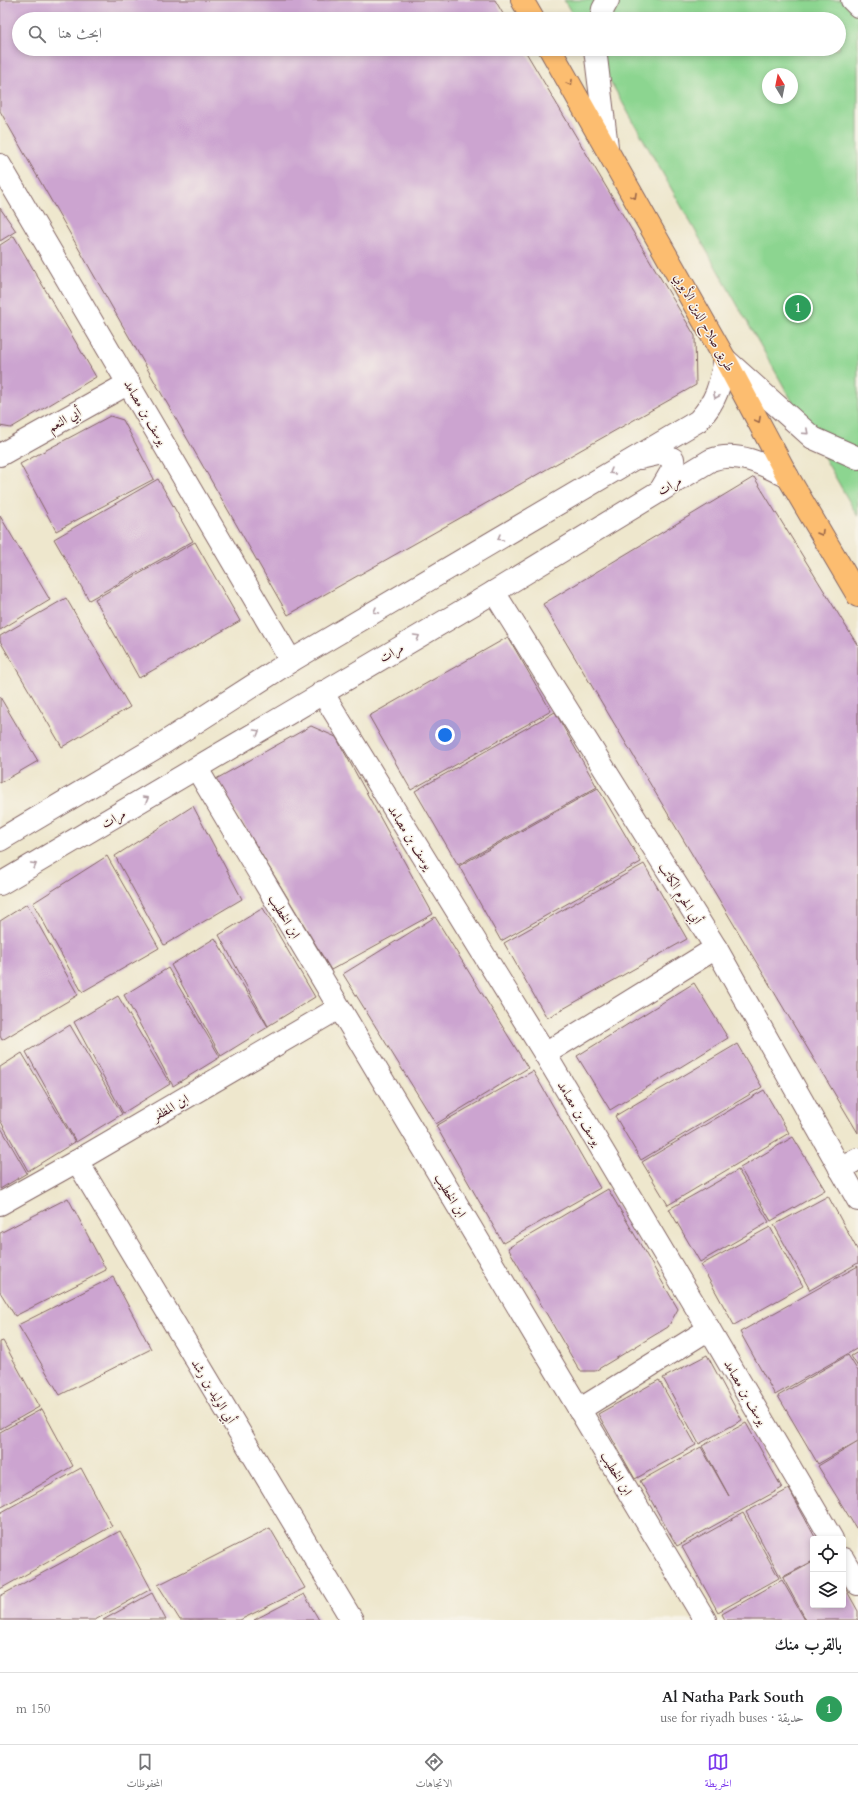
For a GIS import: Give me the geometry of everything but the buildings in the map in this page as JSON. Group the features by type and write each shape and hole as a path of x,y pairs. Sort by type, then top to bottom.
{"main road":[{"path":"522,0 529,12"},
{"name":"طريق صلاح الدين الأيوبي","path":"554,56 607,147 725,359 788,477 858,596"}],"street":[{"path":"602,12 608,0"},
{"path":"852,0 858,6"},
{"path":"596,56 607,147"},
{"name":"يوسف بن مصامد","path":"0,165 291,661"},
{"path":"725,359 813,438 858,458"},
{"path":"0,840 162,744 291,661 698,421 715,400 725,359"},
{"name":"أبي النعم","path":"0,455 129,383"},
{"path":"633,460 662,453 673,459 674,468 659,492"},
{"name":"مرات","path":"0,884 197,769 322,692 494,592 711,460 722,456 747,459 769,467 788,477"},
{"name":"أبي الحرم الكاتب","path":"494,592 849,1164 858,1200"},
{"name":"يوسف بن مصامد","path":"322,692 545,1054 830,1536"},
{"name":"ابن الخطيب","path":"197,769 706,1620"},
{"path":"545,1054 716,948"},
{"name":"ابن المظفر","path":"0,1204 77,1161 339,1008"},
{"name":"أبي الوليد بن رشد","path":"77,1161 352,1620"},
{"path":"579,1410 709,1329"},
{"path":"846,1563 858,1584"}],"green space":[{"path":"564,0 855,0 858,6 858,517 596,56 846,56 846,12 571,12"}],"place":[{"name":"Al Natha Park South","path":"798,308"}]}
